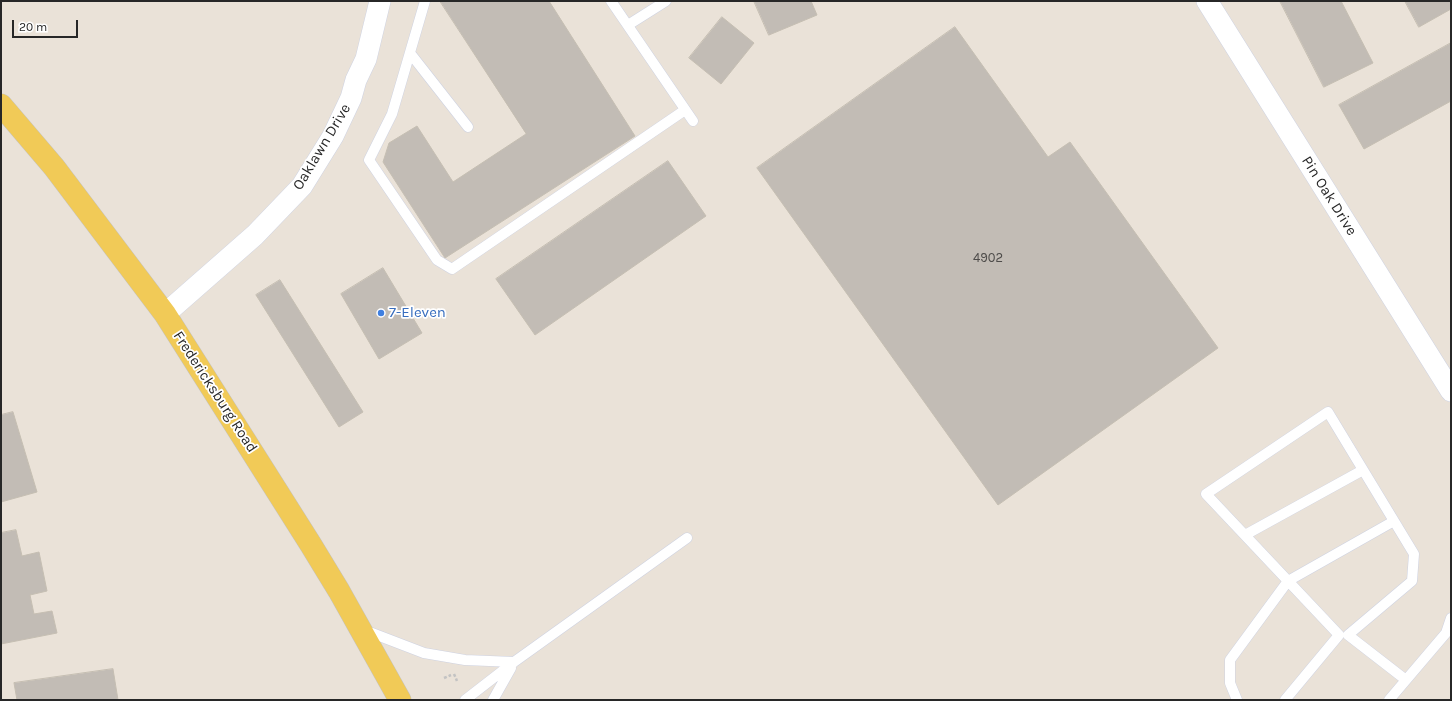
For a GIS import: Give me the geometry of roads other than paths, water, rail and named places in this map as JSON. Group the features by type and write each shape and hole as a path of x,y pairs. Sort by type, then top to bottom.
{"main road":[{"name":"Fredericksburg Road","path":"1,105 54,167 165,314 267,473 331,578 400,700"}],"street":[{"name":"Oaklawn Drive","path":"165,314 255,235 302,186 333,136 351,98 356,80 366,59 380,1"},
{"name":"Pin Oak Drive","path":"1207,1 1451,391"}],"lane":[{"path":"425,1 392,114 369,160 437,260 452,269 685,110"},
{"path":"611,1 693,121"},
{"path":"628,25 666,1"},
{"path":"410,53 468,127"},
{"path":"1285,700 1344,635 1412,581 1414,554 1328,412 1206,494 1288,581 1344,635 1406,680"},
{"path":"1245,535 1363,470"},
{"path":"1237,700 1230,683 1230,660 1288,581 1394,521"},
{"path":"465,700 514,662 687,538"},
{"path":"1389,700 1446,633 1451,618"},
{"path":"360,629 424,653 465,660 514,662"},
{"path":"493,700 514,662"}],"place":[{"name":"7-Eleven","path":"381,313"}]}
